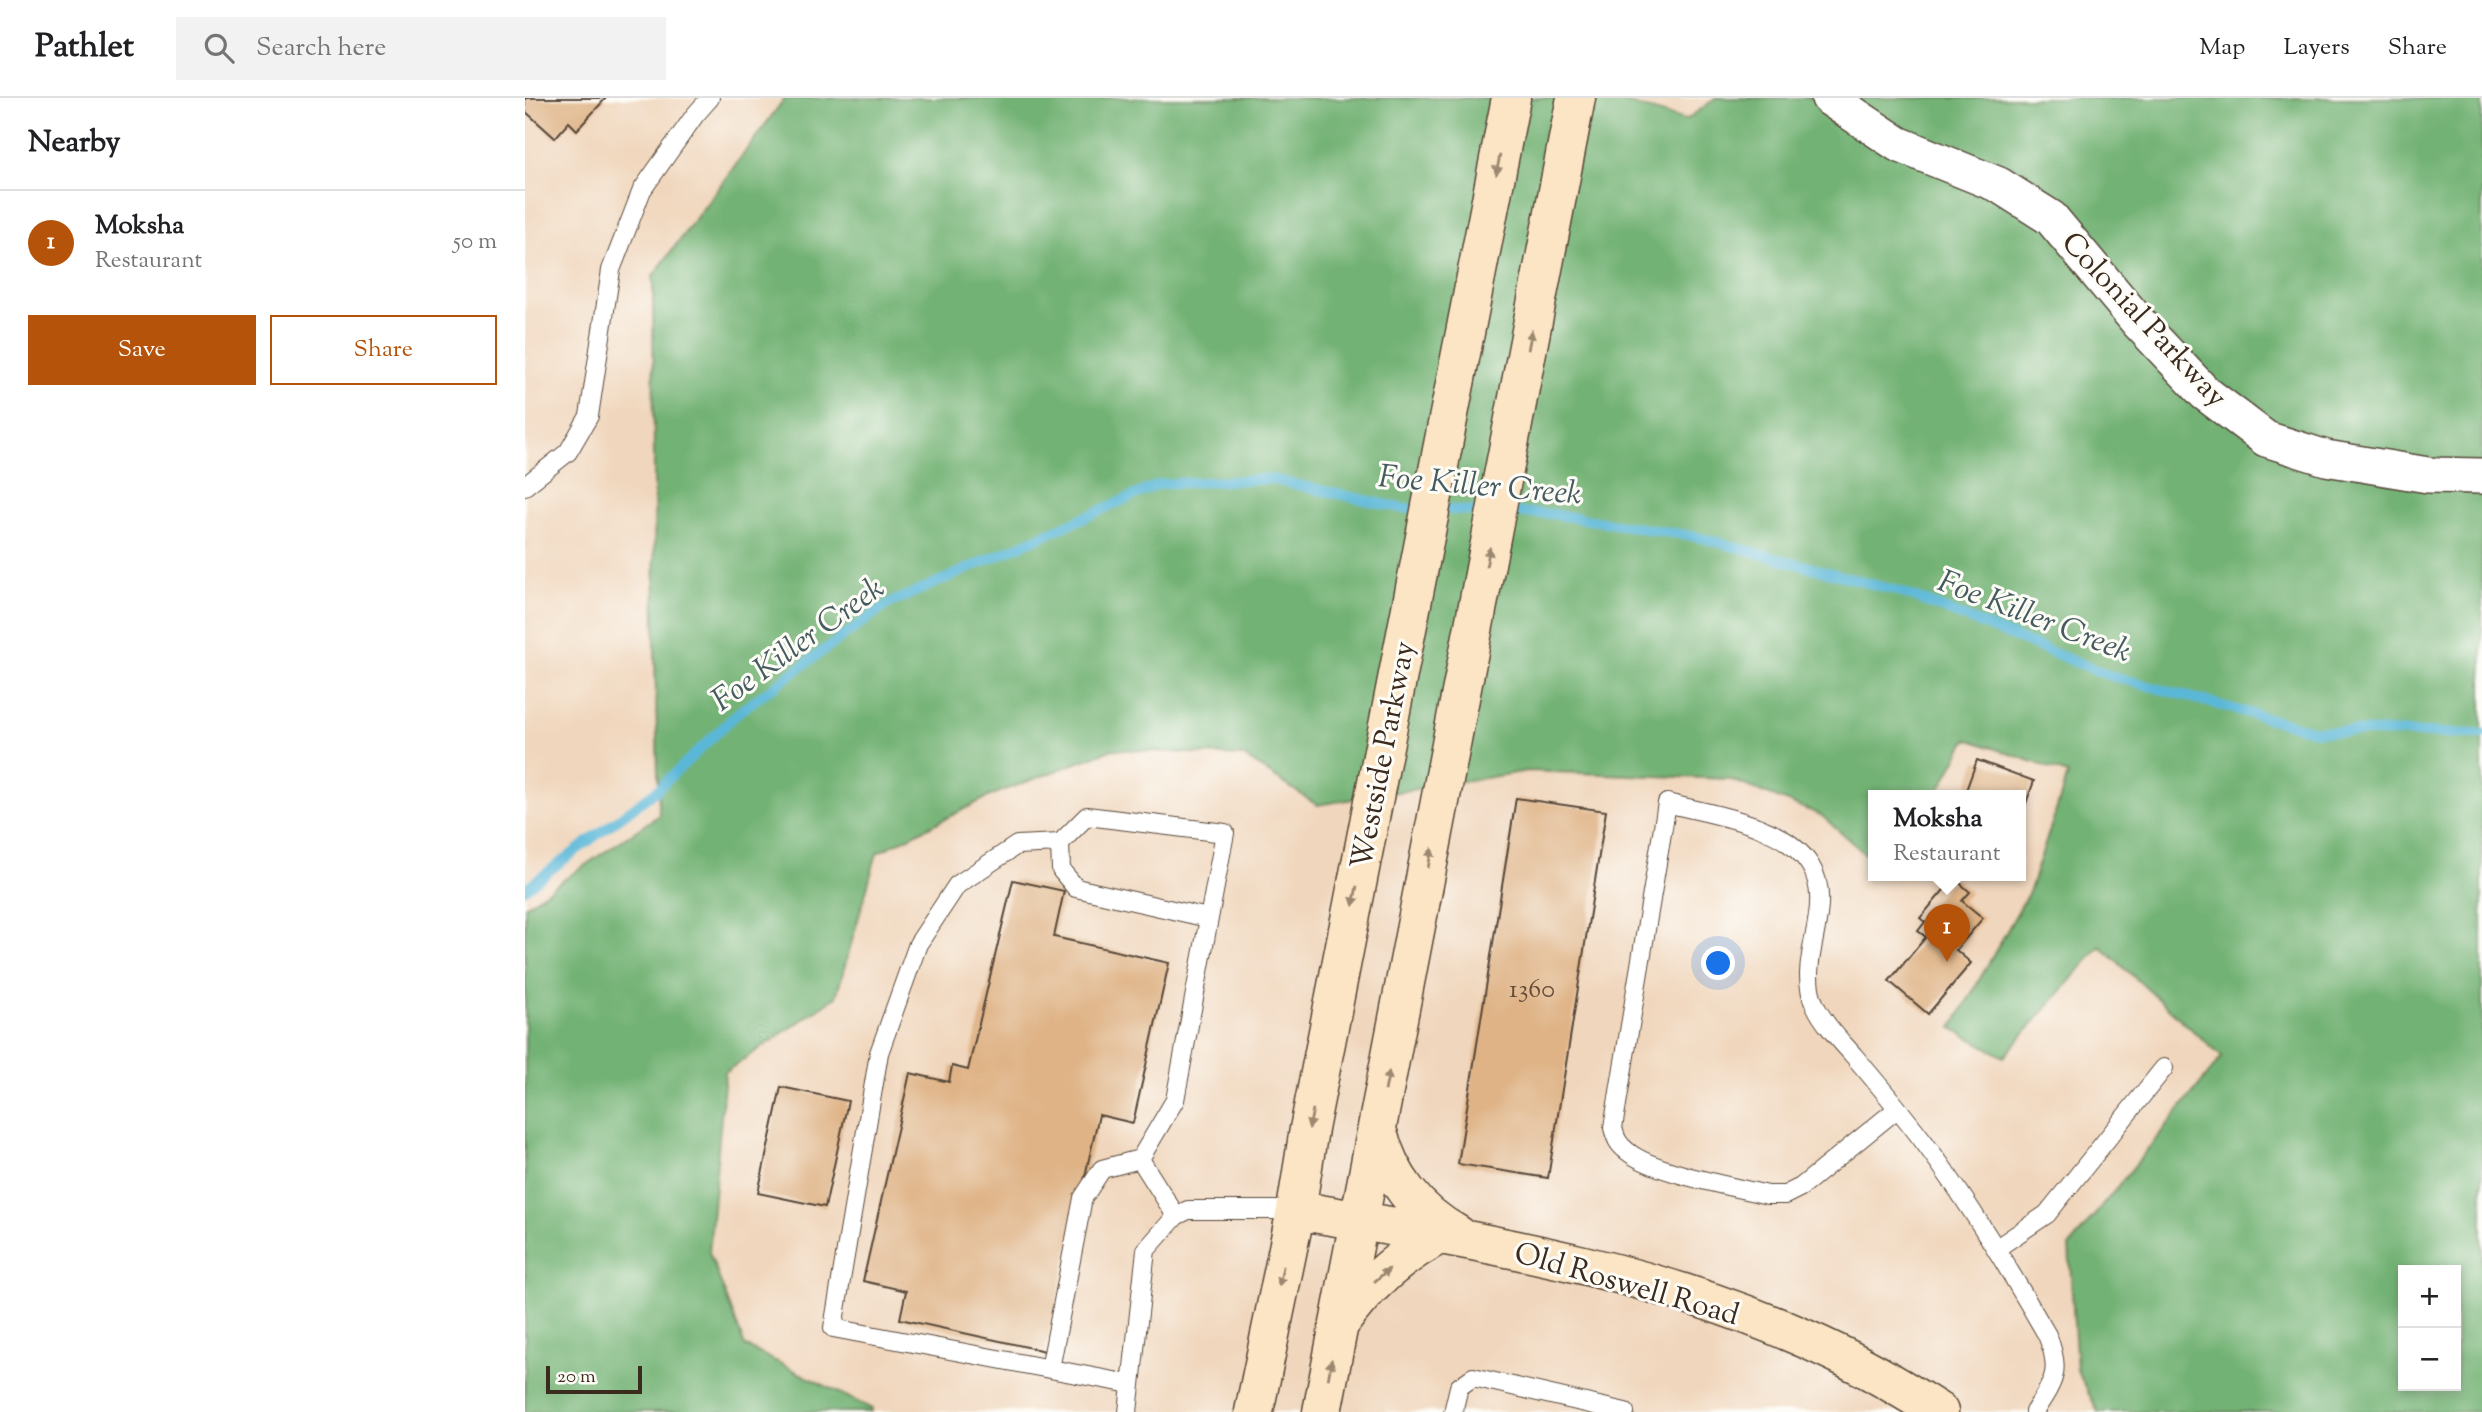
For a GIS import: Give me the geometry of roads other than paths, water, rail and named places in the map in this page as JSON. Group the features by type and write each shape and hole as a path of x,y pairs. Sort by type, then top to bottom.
{"main road":[{"name":"Westside Parkway","path":"1254,1412 1296,1210 1309,1129 1511,98"},
{"path":"1322,1412 1576,98"},
{"path":"1338,1326 1372,1283 1415,1248 1452,1237 1417,1205 1384,1155 1377,1130"},
{"name":"Old Roswell Road","path":"1296,1210 1452,1237 1600,1269 1708,1301 1837,1354 1939,1412"}],"street":[{"name":"Colonial Parkway","path":"1829,98 1898,144 1999,186 2052,218 2139,323 2206,393 2266,439 2326,458 2428,475 2482,476"}],"lane":[{"path":"525,486 568,452 589,416 611,270 642,190 710,98"},
{"path":"1897,1109 1801,1186 1785,1195 1768,1195 1650,1165 1628,1153 1616,1141 1613,1128 1667,803 1771,831 1797,849 1811,865 1817,884 1818,909 1808,972 1809,993 1819,1013 1924,1142 1997,1248 2047,1335 2055,1353 2056,1368 2053,1382 2034,1412"},
{"path":"1049,1368 1083,1198 1103,1168 1140,1159 1175,1100 1225,833 1087,816 1060,843 1017,845 957,885 918,944 879,1053 833,1328 1131,1384"},
{"path":"1060,843 1061,870 1076,888 1208,918"},
{"path":"1997,1248 2047,1214 2164,1068"},
{"path":"1140,1159 1176,1216"},
{"path":"1128,1412 1146,1250 1176,1216 1188,1210 1296,1210"},
{"path":"1453,1412 1459,1387 1473,1377 1626,1412"}],"waterway":[{"name":"Foe Killer Creek","path":"525,889 657,790 740,711 888,604 1160,484 1270,479 1401,508 1422,509"},
{"name":"Foe Killer Creek","path":"1437,509 1488,512"},
{"name":"Foe Killer Creek","path":"1504,512 1552,514 1698,537 1901,592 2108,675 2315,731 2482,734"}],"place":[{"name":"Moksha","path":"1947,962"}]}
